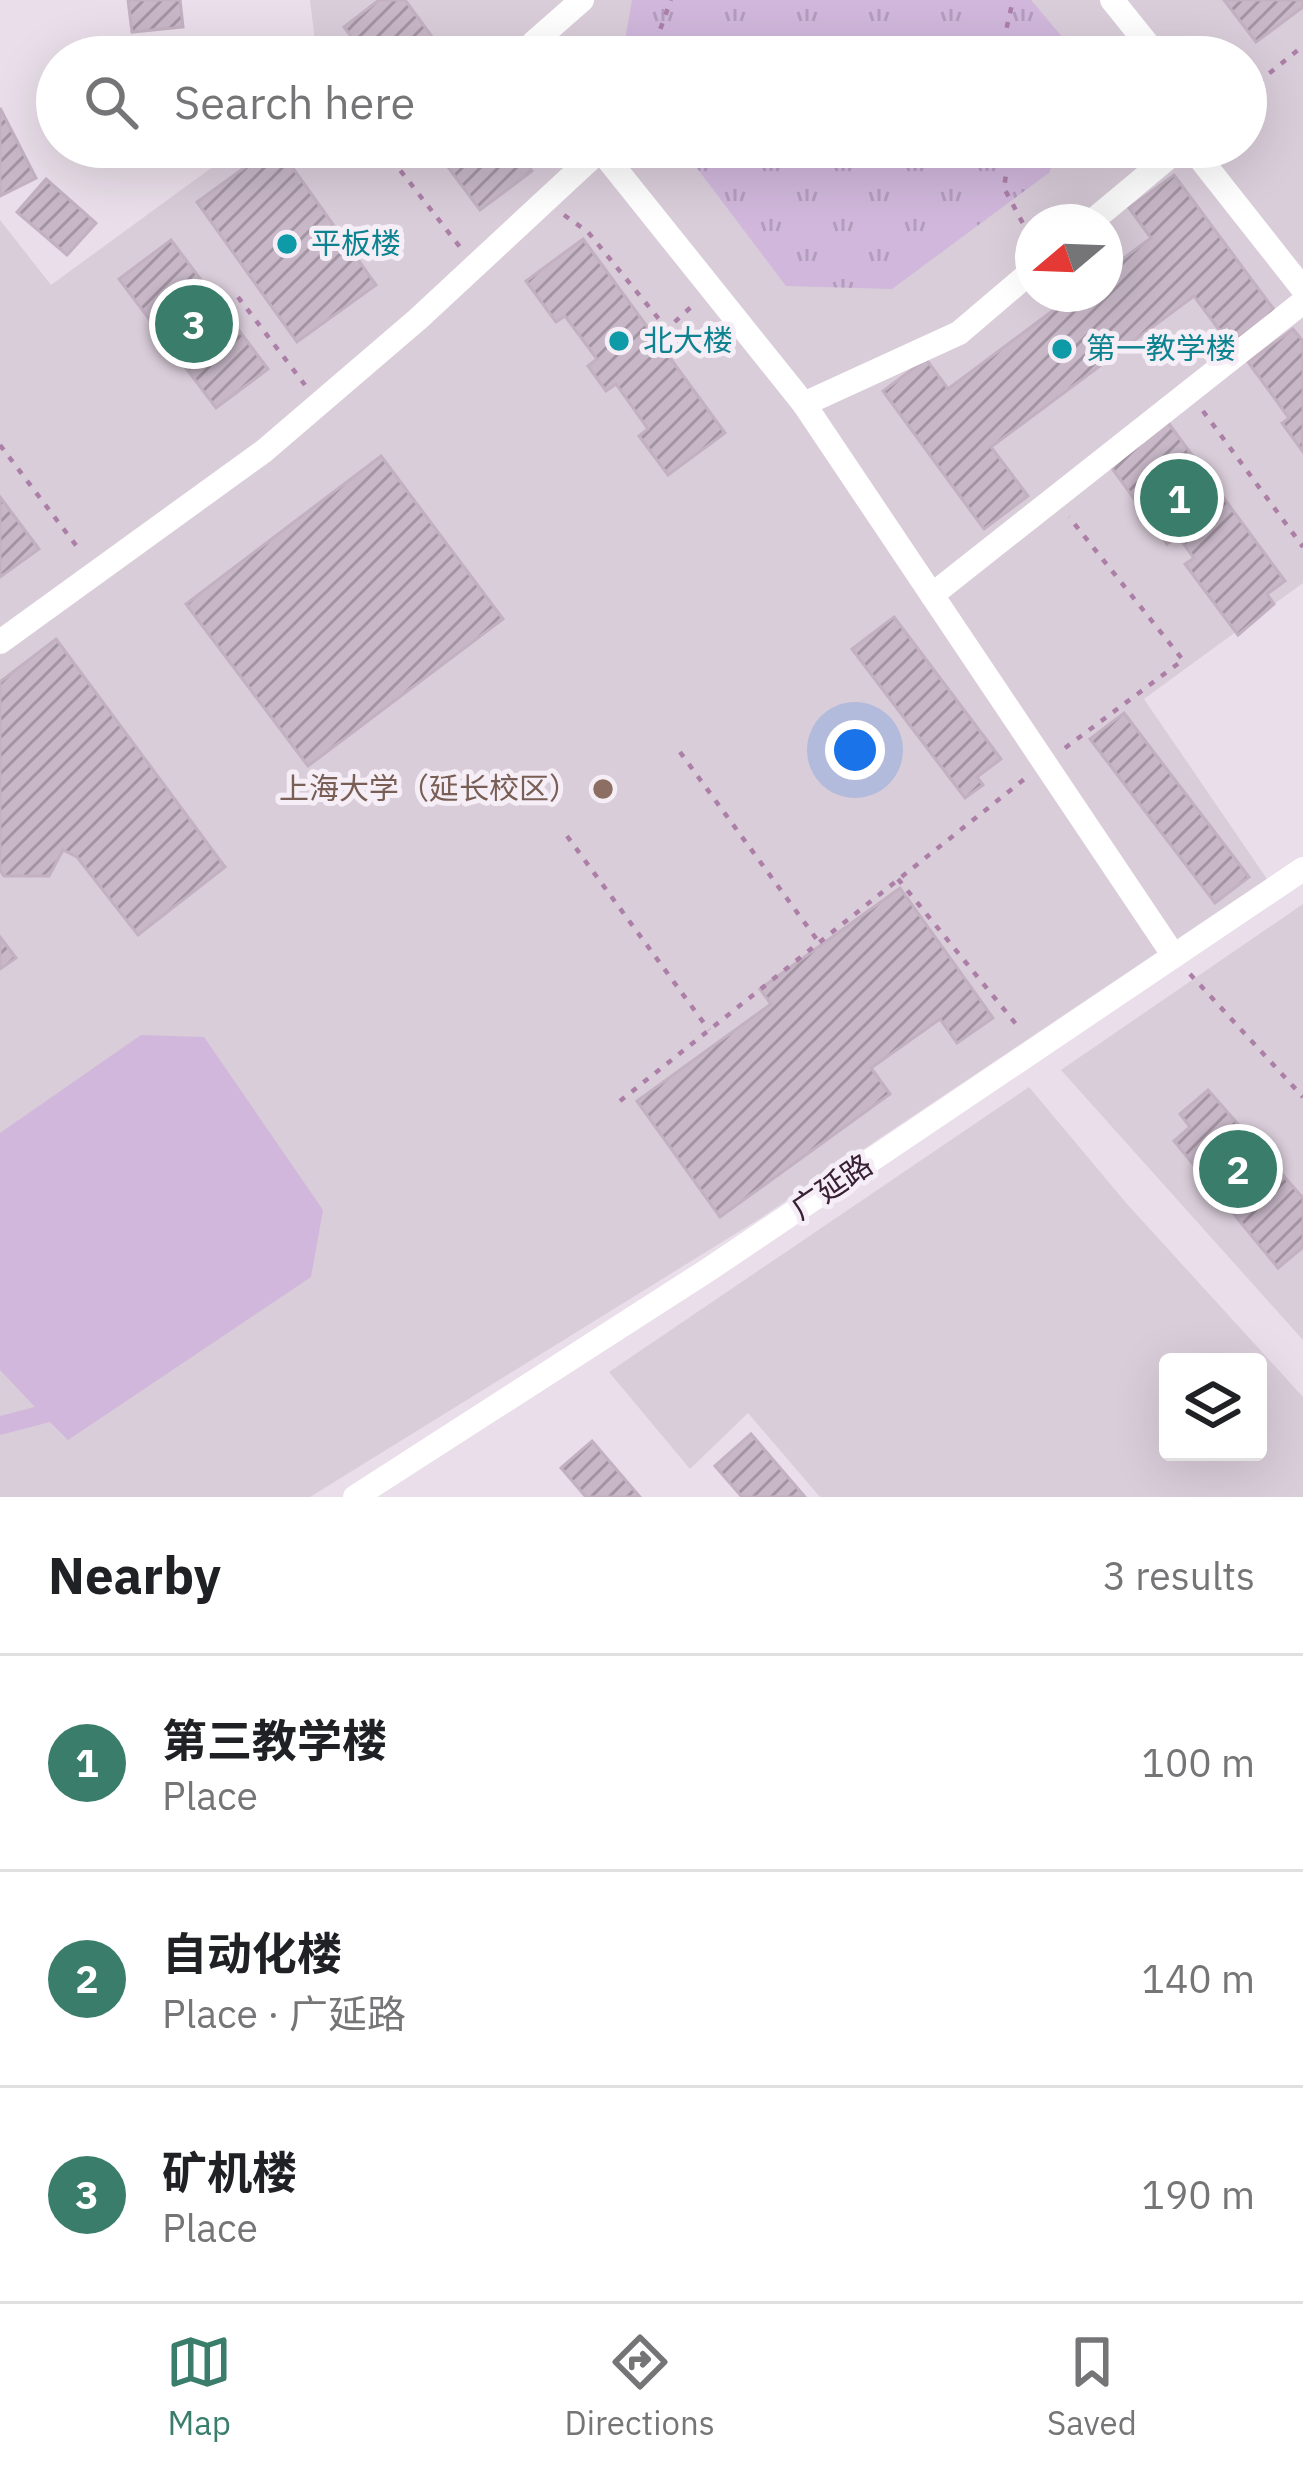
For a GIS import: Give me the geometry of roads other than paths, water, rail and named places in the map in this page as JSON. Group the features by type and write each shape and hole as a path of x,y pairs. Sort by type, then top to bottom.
{"street":[{"path":"541,36 582,0"},
{"path":"1112,0 1141,36"},
{"path":"0,642 264,451 579,168"},
{"path":"614,168 804,404 1174,956"},
{"path":"1112,204 1155,168"},
{"path":"1208,168 1303,289"},
{"path":"804,404 959,333 1015,276"},
{"path":"932,595 1303,302"},
{"name":"广延路","path":"355,1497 708,1270 1303,869"}],"place":[{"name":"平板楼","path":"287,244"},
{"name":"矿机楼","path":"194,324"},
{"name":"北大楼","path":"619,341"},
{"name":"第一教学楼","path":"1062,349"},
{"name":"第三教学楼","path":"1179,498"},
{"name":"上海大学（延长校区）","path":"603,789"},
{"name":"自动化楼","path":"1238,1169"}]}
